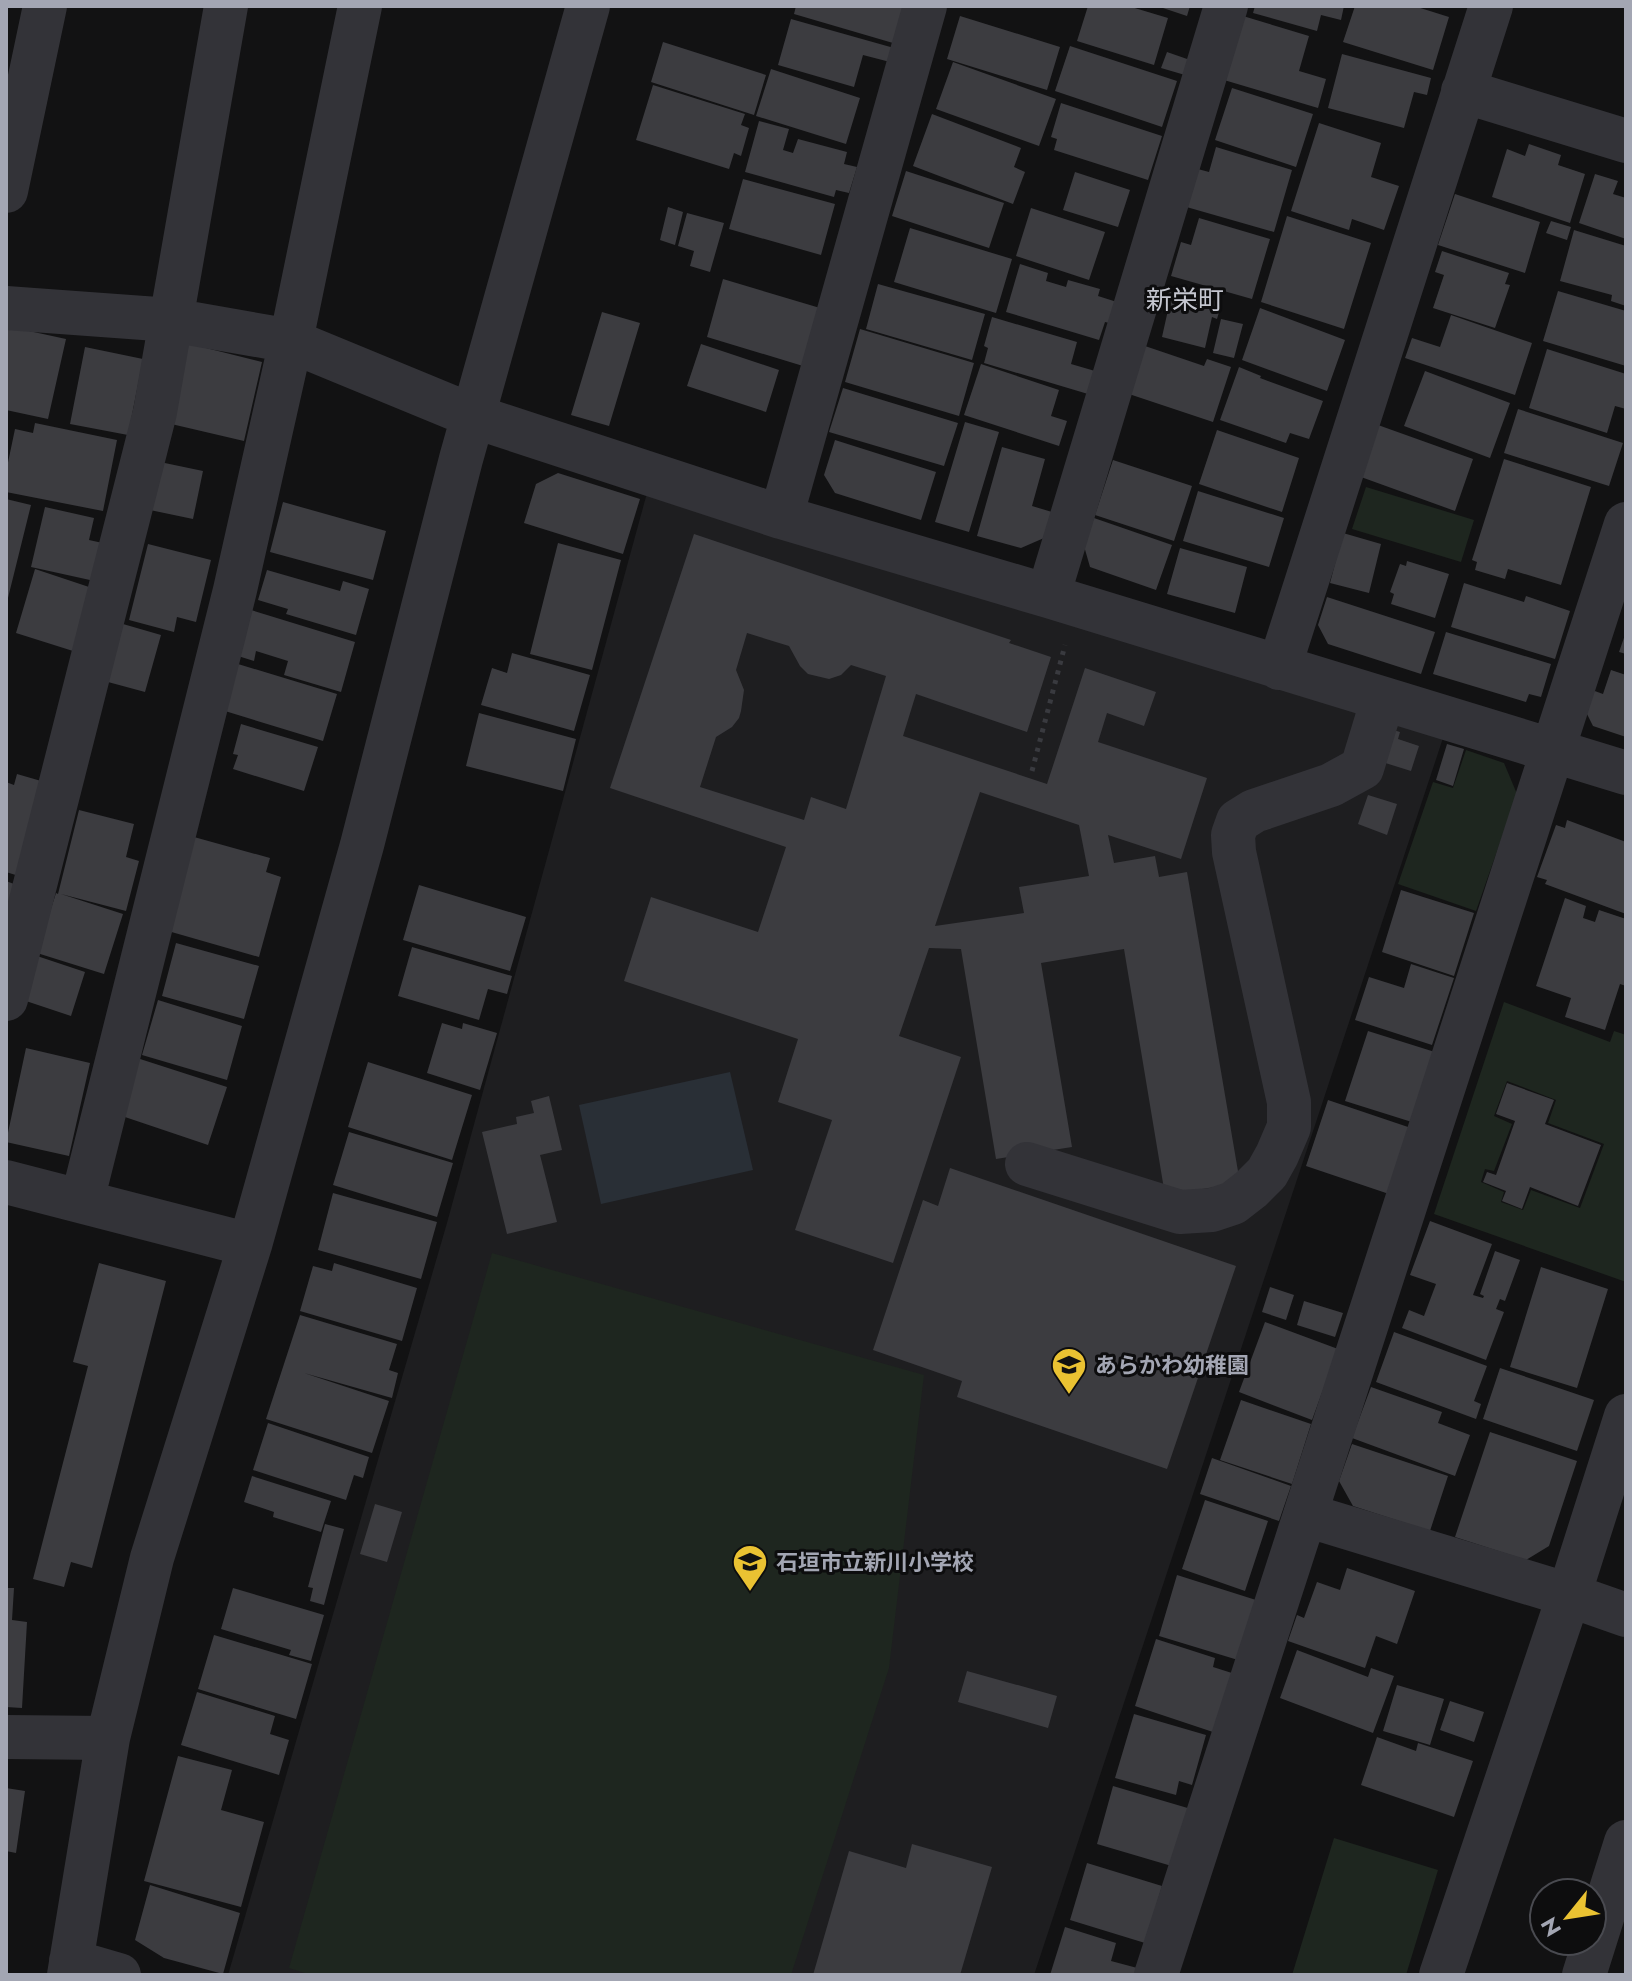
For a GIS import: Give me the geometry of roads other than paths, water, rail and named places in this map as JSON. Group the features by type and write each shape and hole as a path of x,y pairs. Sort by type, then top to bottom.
{"street":[{"path":"6,191 45,6"},
{"path":"6,999 151,426 226,6"},
{"path":"82,1201 235,590 291,341 360,6"},
{"path":"119,1975 70,1968 108,1738 152,1558 250,1245 362,845 473,416 588,6"},
{"path":"781,517 925,6"},
{"path":"1048,596 1226,6"},
{"path":"1260,669 1491,6"},
{"path":"1463,91 1626,141"},
{"path":"6,308 171,320 291,341 473,416 781,517 1048,596 1260,669 1383,699 1626,773"},
{"path":"1156,1975 1626,524"},
{"path":"1027,1164 1180,1212 1212,1210 1233,1203 1267,1173 1289,1127 1289,1102 1234,852 1233,835 1238,821 1254,811 1331,785 1362,768 1383,699"},
{"path":"6,1182 250,1245"},
{"path":"1441,1975 1626,1416"},
{"path":"1306,1515 1626,1615"},
{"path":"6,1737 108,1738"},
{"path":"1584,1975 1626,1842"}],"place":[{"name":"あらかわ幼稚園","path":"1069,1396"},
{"name":"石垣市立新川小学校","path":"750,1593"}],"district":[{"name":"新栄町","path":"1185,300"}]}
